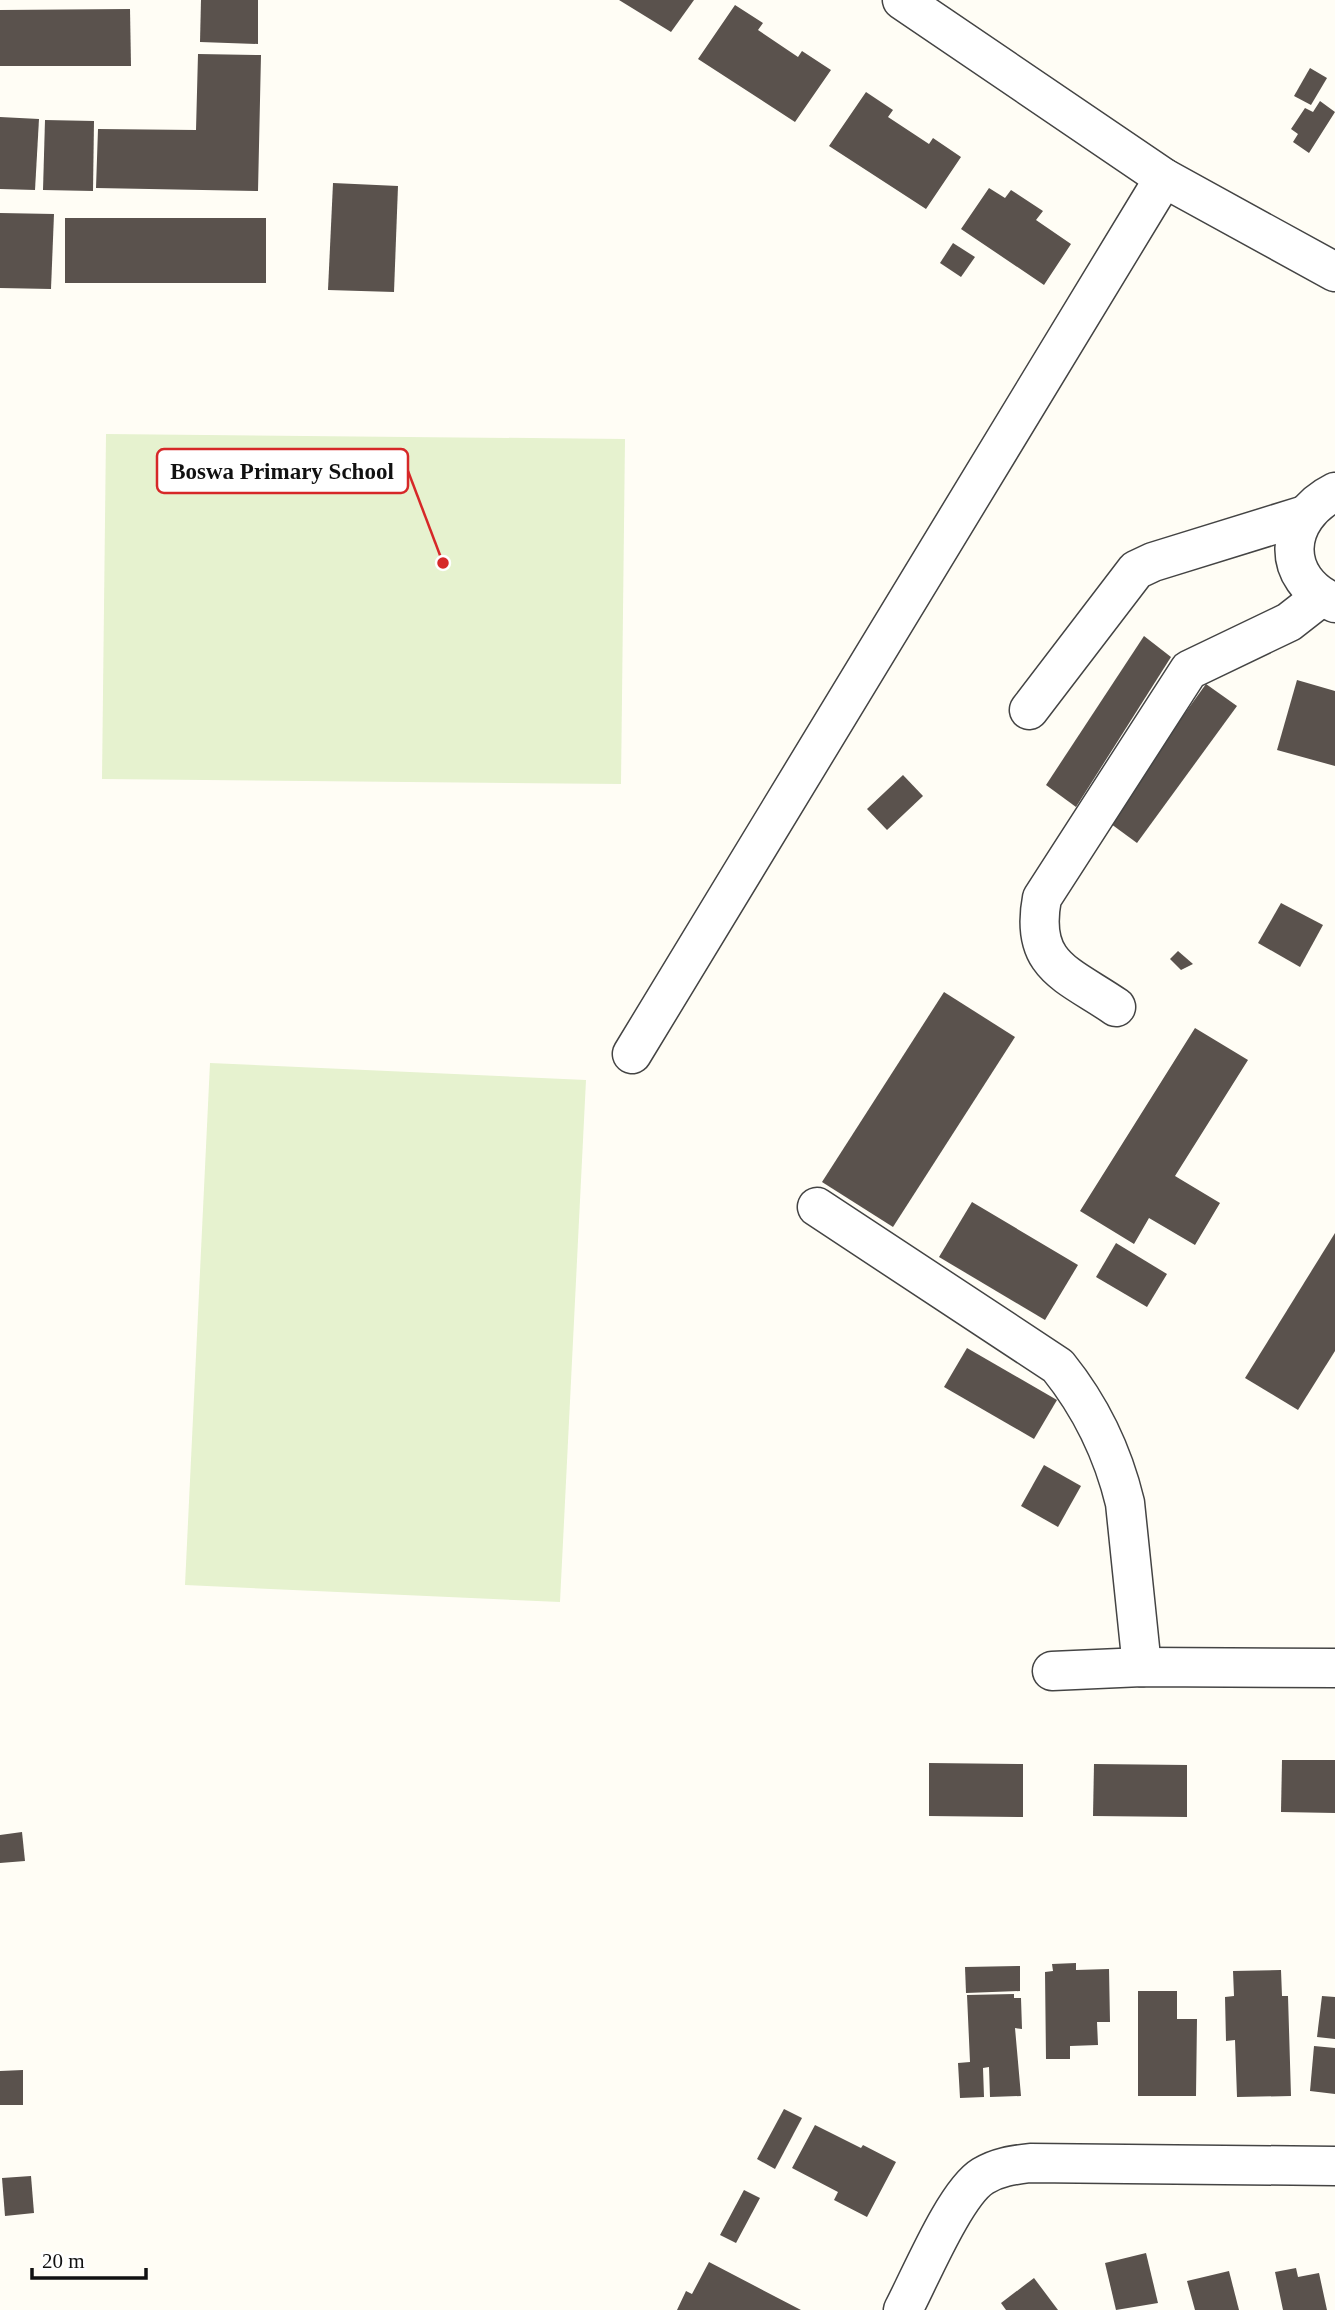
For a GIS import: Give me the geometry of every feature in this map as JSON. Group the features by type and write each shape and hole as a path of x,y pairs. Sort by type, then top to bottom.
{"street":[{"path":"902,0 1164,178 1335,272"},
{"path":"632,1054 1164,178"},
{"path":"1116,1007 1052,964 1042,948 1037,923 1042,898 1189,670 1289,622 1328,600 1307,584 1296,559 1296,531 1305,515 1318,501 1335,492"},
{"path":"1029,710 1136,570 1153,562 1305,515"},
{"path":"817,1207 1058,1366 1071,1382 1108,1445 1123,1491 1142,1667"},
{"path":"1052,1671 1142,1667 1335,1668"},
{"path":"904,2310 959,2202 981,2177 1001,2167 1030,2163 1335,2166"}],"green space":[{"path":"106,434 625,439 621,784 102,779"},
{"path":"210,1063 586,1080 560,1602 185,1585"}],"building":[{"path":"201,0 258,0 258,44 200,42"},
{"path":"619,0 694,0 671,32"},
{"path":"735,5 763,23 758,30 798,57 802,51 831,70 795,122 698,59"},
{"path":"130,9 131,66 0,66 0,10"},
{"path":"198,54 261,55 258,191 96,188 98,129 196,130"},
{"path":"1310,68 1327,78 1311,105 1294,96"},
{"path":"866,92 893,110 888,117 929,144 933,138 961,157 926,209 829,146"},
{"path":"1320,101 1335,112 1309,153 1293,142 1298,134 1291,129 1305,108 1313,112"},
{"path":"0,117 39,119 35,190 0,189"},
{"path":"45,120 94,121 93,191 43,190"},
{"path":"333,183 398,186 394,292 328,290"},
{"path":"989,188 1005,198 1011,190 1043,211 1036,220 1071,244 1044,285 961,229"},
{"path":"0,213 54,214 51,289 0,288"},
{"path":"65,218 266,218 266,283 65,283"},
{"path":"953,243 975,257 961,277 940,263"},
{"path":"1144,636 1171,657 1076,807 1046,785"},
{"path":"1297,680 1335,691 1335,766 1277,750"},
{"path":"1206,684 1237,706 1137,843 1107,821"},
{"path":"903,775 923,796 887,830 867,809"},
{"path":"1281,903 1323,925 1300,967 1258,943"},
{"path":"1178,951 1193,964 1181,970 1170,959"},
{"path":"944,992 1015,1037 893,1227 822,1182"},
{"path":"1195,1028 1248,1060 1175,1176 1220,1203 1195,1245 1149,1218 1134,1244 1080,1211"},
{"path":"972,1202 1078,1265 1045,1320 939,1257"},
{"path":"1335,1233 1335,1351 1298,1410 1245,1378"},
{"path":"1116,1243 1167,1274 1147,1307 1096,1277"},
{"path":"967,1348 1057,1400 1034,1439 944,1387"},
{"path":"1044,1465 1081,1486 1058,1527 1021,1506"},
{"path":"1282,1760 1335,1760 1335,1813 1281,1812"},
{"path":"929,1763 1023,1764 1023,1817 929,1816"},
{"path":"1094,1764 1187,1765 1187,1817 1093,1816"},
{"path":"22,1832 25,1861 0,1863 0,1835"},
{"path":"1076,1963 1076,1970 1109,1969 1110,2022 1097,2022 1098,2045 1070,2046 1070,2059 1046,2059 1045,1972 1053,1971 1052,1964"},
{"path":"1020,1966 1020,1991 966,1993 965,1967"},
{"path":"1281,1970 1282,1996 1288,1996 1291,2096 1237,2097 1235,2040 1226,2041 1225,1997 1234,1996 1233,1971"},
{"path":"1138,1991 1177,1991 1177,2019 1197,2019 1196,2096 1138,2096"},
{"path":"1014,1994 1014,1998 1021,1998 1022,2029 1015,2028 1021,2096 990,2097 989,2067 983,2068 984,2097 960,2098 958,2063 970,2062 967,1995"},
{"path":"1322,1996 1335,1997 1335,2039 1317,2037"},
{"path":"1314,2046 1335,2048 1335,2094 1310,2091"},
{"path":"23,2070 23,2105 0,2105 0,2071"},
{"path":"784,2109 802,2118 775,2169 757,2159"},
{"path":"815,2125 896,2162 867,2217 834,2200 838,2192 792,2168"},
{"path":"31,2176 34,2213 5,2216 2,2178"},
{"path":"744,2190 760,2198 736,2243 720,2235"},
{"path":"1146,2253 1158,2303 1116,2310 1105,2263"},
{"path":"709,2262 801,2310 677,2310 686,2291 692,2294"},
{"path":"1296,2268 1298,2277 1319,2273 1327,2310 1283,2310 1275,2272"},
{"path":"1229,2271 1239,2310 1195,2310 1187,2281"},
{"path":"1034,2278 1058,2310 1006,2310 1001,2303"}],"place":[{"name":"Boswa Primary School","path":"443,563"}]}
